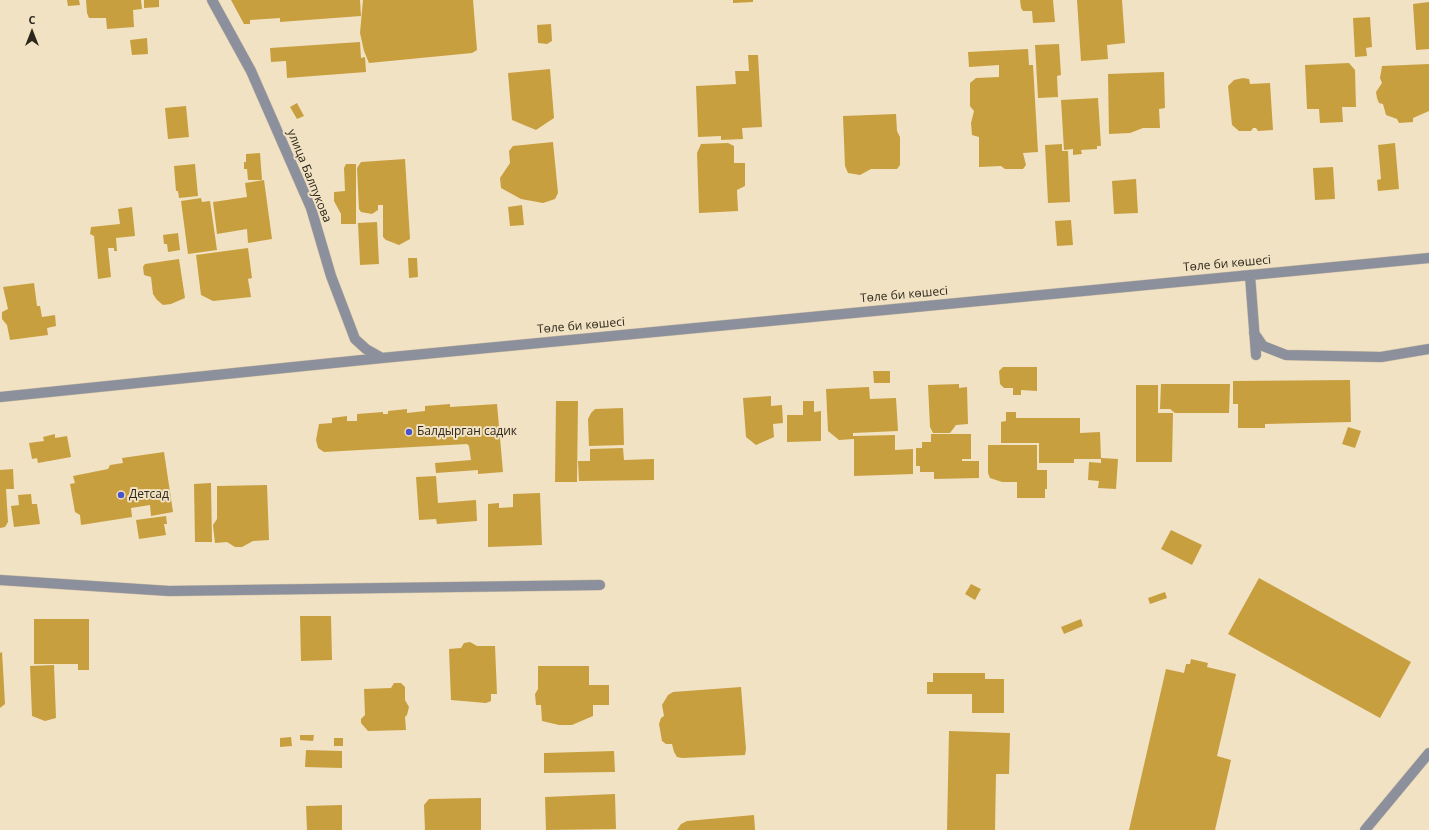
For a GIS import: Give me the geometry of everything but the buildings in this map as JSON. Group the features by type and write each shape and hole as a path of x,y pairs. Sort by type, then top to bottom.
{"street":[{"name":"улица Балпукова","path":"212,0 251,71 311,208 331,276 355,339 366,349 382,358"},
{"name":"Төле би көшесі","path":"0,397 382,358 1429,258"},
{"path":"1250,275 1256,355"},
{"path":"1254,333 1263,346 1286,355 1381,357 1429,349"},
{"path":"0,580 168,591 600,585"},
{"path":"1365,830 1429,753"}],"place":[{"name":"Балдырган садик","path":"409,432"},
{"name":"Детсад","path":"121,495"}]}
